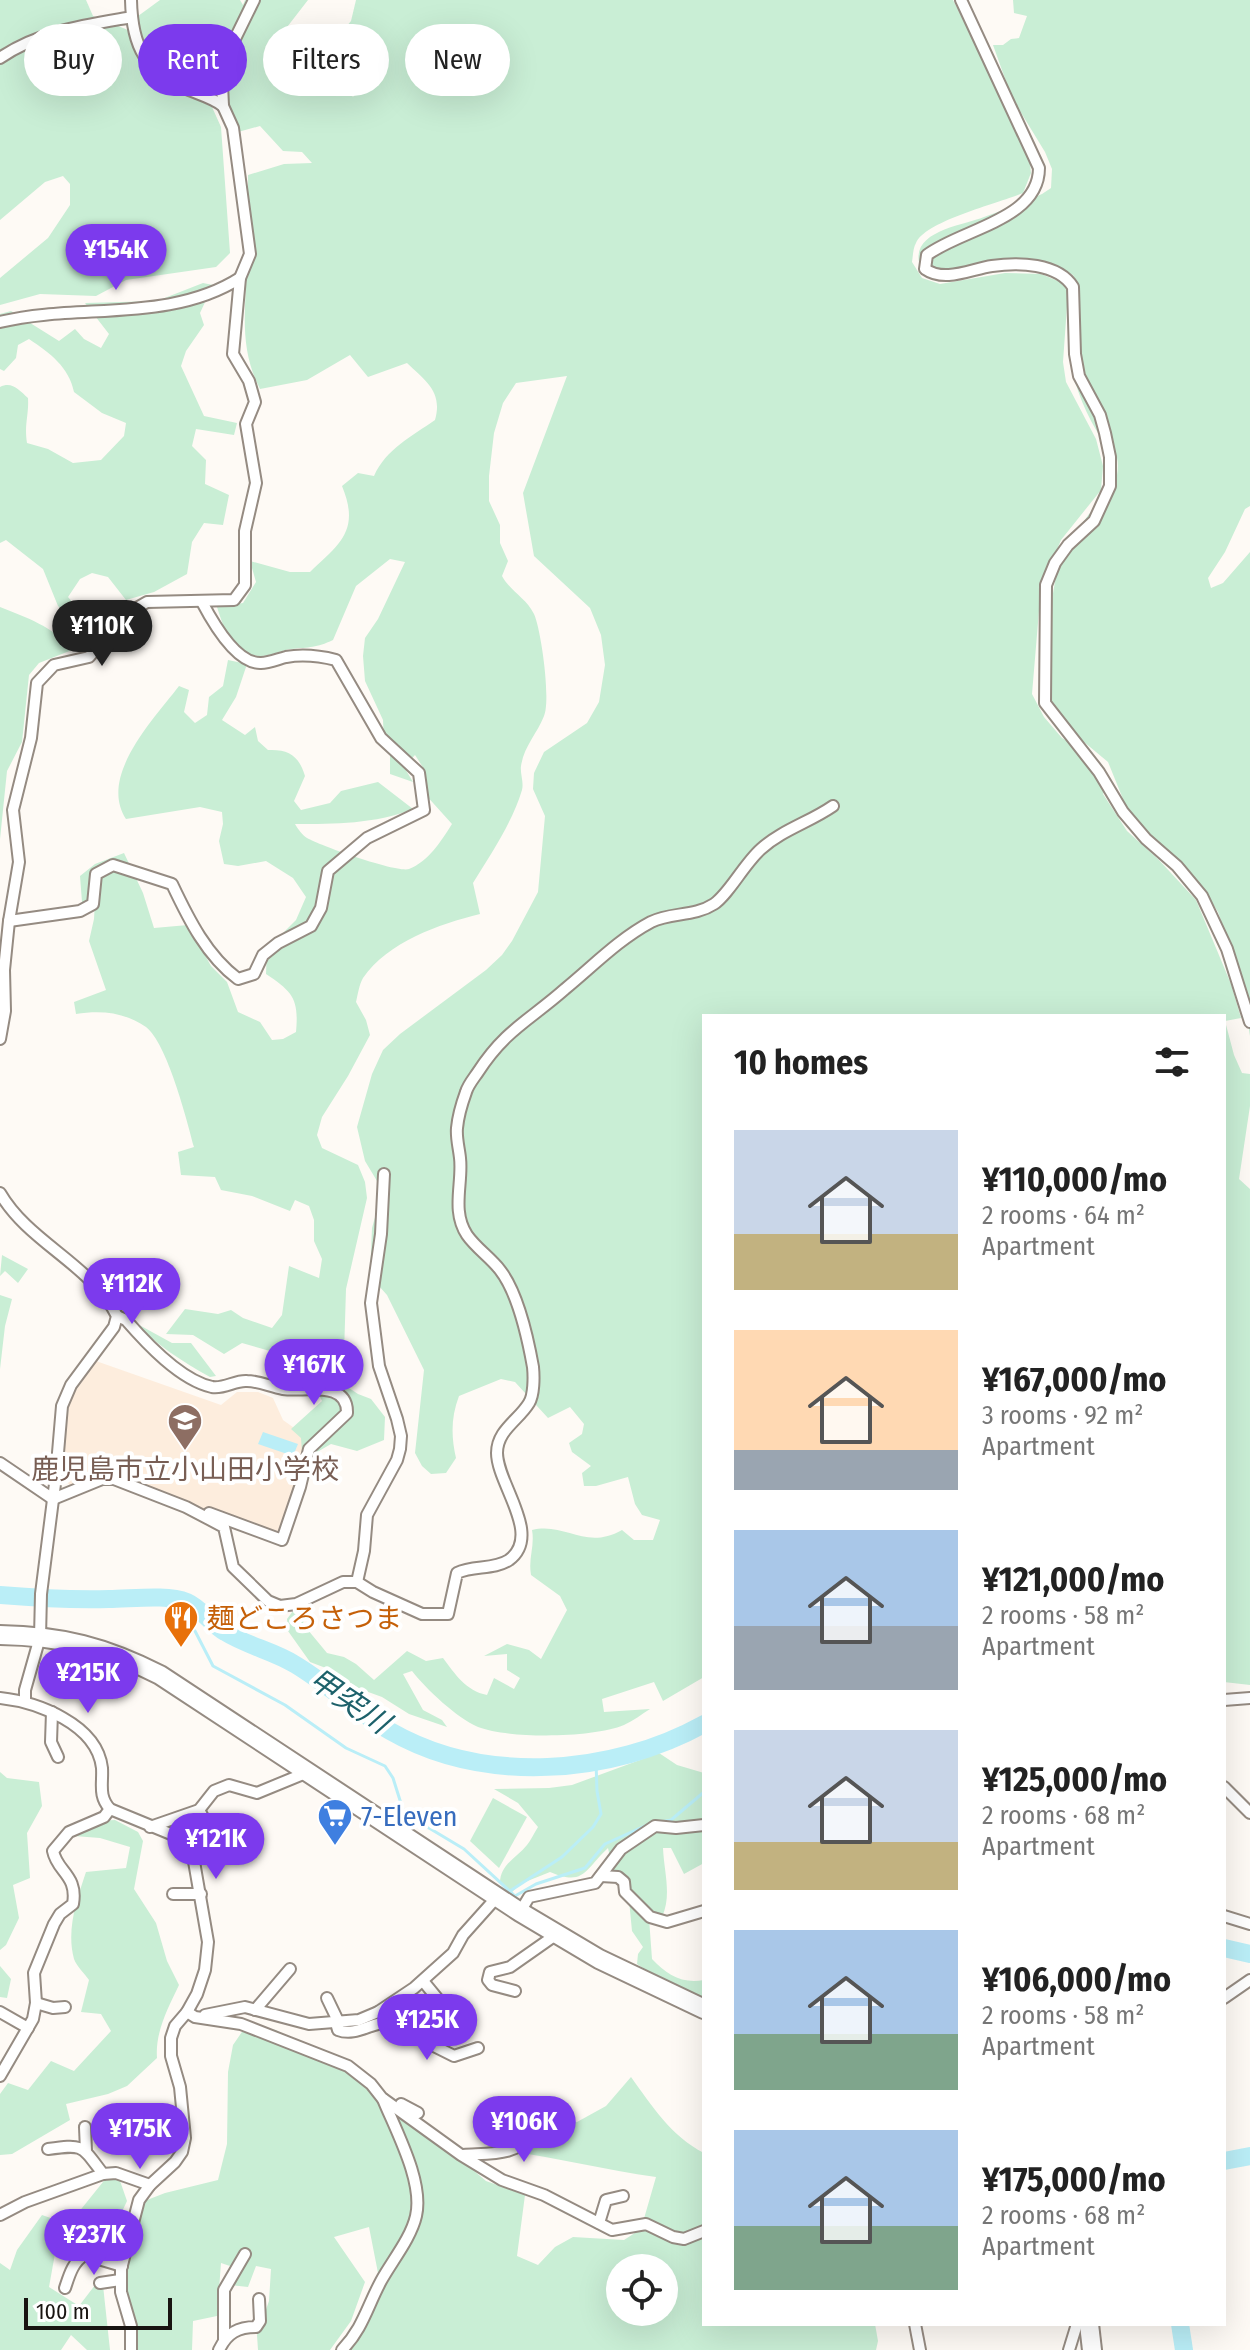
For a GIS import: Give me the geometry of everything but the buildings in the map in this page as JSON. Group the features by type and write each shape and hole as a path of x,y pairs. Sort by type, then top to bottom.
{"highway":[{"path":"0,1635 84,1643 136,1663 191,1694 520,1912 611,1965 702,2008"},
{"path":"1089,2326 1092,2350"}],"street":[{"path":"131,0 142,56 153,70 223,106"},
{"path":"0,1039 5,1011 4,970 9,921 19,862 13,810 31,738 37,683 54,665 89,657 133,609 147,602 234,600 245,585 245,531 256,483 246,424 255,402 249,381 233,354 240,278 250,254 233,128 223,106 222,84 229,51 254,0"},
{"path":"961,0 1039,168 1039,181 1031,196 1018,208 939,246 927,255 925,269 933,275 953,275 993,266 1034,266 1068,278 1073,287 1075,354 1079,376 1100,415 1110,457 1110,486 1100,510 1087,530 1068,545 1055,563 1046,585 1045,703 1099,772 1123,812 1202,896 1227,949 1250,1022"},
{"path":"0,58 18,46 48,34 80,25 132,17"},
{"path":"0,322 70,311 164,305 220,291 240,278"},
{"path":"9,921 80,911 93,904 96,874 113,865 172,884 188,918 220,965 238,979 254,974 263,955 278,943 311,926 321,908 328,871 367,838 424,810 419,773 381,738 336,660 319,655 291,656 259,664 217,633 202,602"},
{"path":"186,1507 224,1527 233,1567 268,1601 280,1606 296,1604 343,1582 357,1582 422,1614 448,1614 457,1573 499,1565 511,1559 519,1549 520,1518 503,1480 497,1454 499,1441 530,1402 534,1371 507,1282 501,1271 467,1234 461,1219 458,1206 460,1158 457,1127 467,1090 508,1032 562,992 626,936 669,914 698,912 716,903 764,846 833,806"},
{"path":"357,1582 367,1515 397,1460 401,1436 379,1366 371,1303 381,1234 384,1174"},
{"path":"0,1193 10,1210 40,1240 96,1285 117,1316 126,1320 164,1359 190,1378 212,1387 248,1381 285,1389 340,1393 345,1398 347,1413 309,1449 282,1540 114,1479 102,1479 53,1499"},
{"path":"25,1701 25,1690 40,1637 41,1594 62,1406 71,1385 114,1327 117,1316"},
{"path":"0,1463 53,1499"},
{"path":"0,1698 25,1701 70,1720 100,1758 101,1795 110,1809 183,1839 192,1850 208,1942 205,1970 191,2014"},
{"path":"1226,1700 1250,1698"},
{"path":"52,1712 51,1742 58,1757"},
{"path":"45,1745 50,1733"},
{"path":"150,1827 199,1810 214,1791 229,1785 257,1793 308,1772"},
{"path":"1226,1789 1250,1813"},
{"path":"0,2076 28,2028 36,2003 34,1973 54,1924 60,1914 73,1904 75,1894 72,1881 53,1851 69,1832 104,1817 110,1809"},
{"path":"199,1810 214,1837 242,1824"},
{"path":"520,1912 529,1897 595,1883 621,1849 655,1826 702,1825"},
{"path":"601,1876 618,1877 624,1882 625,1892 650,1917 667,1922 702,1912"},
{"path":"179,1890 201,1894"},
{"path":"131,2350 131,2326 121,2292 122,2266 139,2200 175,2162 182,2152 185,2138 180,2087 171,2056 175,2026 191,2014 245,2007 309,2024 359,2020 407,1995 423,1981 453,1953 463,1935 497,1897"},
{"path":"1226,1917 1250,1924"},
{"path":"515,1991 492,1985 488,1980 490,1972 510,1967 557,1934"},
{"path":"255,2010 290,1969"},
{"path":"1226,1997 1250,1980"},
{"path":"423,1981 455,2020"},
{"path":"327,1998 338,2030 347,2033 383,2022 392,2025"},
{"path":"36,2003 53,2008 65,2007"},
{"path":"0,2012 28,2028"},
{"path":"378,2012 400,2016 430,2044 454,2056 478,2048"},
{"path":"191,2014 241,2024 348,2066 387,2100 461,2155 502,2180 544,2195 612,2230 646,2224 684,2239 702,2232"},
{"path":"0,2050 7,2065"},
{"path":"387,2100 418,2113"},
{"path":"342,2350 358,2334 379,2284 416,2218 418,2196 387,2100"},
{"path":"461,2155 505,2152 522,2146 538,2133 538,2118"},
{"path":"85,2127 86,2151 103,2174"},
{"path":"48,2149 69,2145 86,2151"},
{"path":"0,2215 25,2202 103,2174 116,2173 150,2185"},
{"path":"594,2193 602,2198 597,2222"},
{"path":"597,2222 606,2200 623,2196"},
{"path":"219,2350 224,2339 224,2290 245,2254"},
{"path":"65,2288 70,2272 85,2255 122,2266"},
{"path":"100,2283 120,2280"},
{"path":"224,2339 242,2327 256,2327 260,2321 259,2299"},
{"path":"915,2326 920,2350"},
{"path":"1069,2350 1076,2326"}],"shaded area":[{"name":"鹿児島市立小山田小学校","path":"96,1361 221,1405 237,1392 258,1392 273,1398 283,1420 311,1440 280,1537 101,1474 71,1486 61,1477 69,1405"}],"green space":[{"path":"0,0 86,0 93,16 113,24 24,24 24,96 122,96 122,28 128,30 138,50 138,96 192,96 212,107 221,127 230,253 216,267 126,280 96,296 40,294 0,305 0,278 48,238 70,205 70,184 63,176 45,182 0,220"},
{"path":"160,0 240,0 243,5 245,0 308,0 289,24 263,24 263,96 389,96 389,24 348,24 356,0 953,0 988,69 1030,164 1031,173 1023,193 947,220 922,235 915,245 912,262 922,278 940,284 1005,273 1041,274 1063,283 1068,292 1063,362 1066,382 1096,439 1103,466 1101,490 1061,540 1041,587 1032,694 1044,717 1062,738 1095,757 1110,779 1103,794 1127,831 1196,900 1231,984 1241,1018 1226,1021 1226,1014 702,1014 702,1678 663,1701 654,1682 602,1699 604,1712 650,1709 624,1725 610,1729 572,1735 492,1731 461,1717 412,1671 403,1674 423,1710 442,1720 447,1727 409,1714 331,1670 310,1662 288,1631 287,1619 293,1611 305,1609 303,1624 327,1653 344,1657 374,1680 407,1651 426,1661 443,1658 462,1681 480,1693 487,1695 494,1678 514,1689 520,1678 507,1670 507,1654 484,1656 507,1644 529,1650 541,1659 567,1610 560,1596 531,1575 532,1530 555,1530 597,1538 622,1530 634,1540 653,1540 660,1520 642,1515 635,1504 628,1477 596,1486 584,1486 582,1473 591,1466 572,1452 569,1443 582,1434 584,1424 570,1407 548,1418 515,1382 501,1379 459,1396 453,1427 456,1458 446,1473 431,1474 422,1466 415,1453 424,1370 387,1295 370,1276 372,1228 380,1199 377,1181 365,1161 357,1127 372,1074 383,1050 486,970 512,941 538,892 545,816 533,789 534,773 544,752 587,723 599,702 605,665 601,635 590,608 534,556 523,493 567,376 516,383 503,403 494,433 489,476 489,501 500,525 500,543 508,561 502,576 534,614 544,665 546,708 523,759 518,802 473,883 480,914 416,936 386,954 363,978 356,1002 370,1035 322,1117 317,1135 322,1148 358,1165 365,1182 367,1198 346,1289 346,1386 371,1399 385,1417 384,1440 357,1451 331,1444 312,1455 302,1452 301,1438 291,1429 322,1401 314,1384 280,1383 278,1366 284,1355 242,1343 224,1354 193,1335 166,1334 185,1309 218,1314 231,1310 243,1318 272,1328 282,1315 289,1266 319,1278 322,1259 314,1241 314,1220 309,1206 295,1200 290,1211 252,1196 221,1190 215,1177 181,1175 178,1152 194,1147 175,1083 154,1036 146,1027 121,1015 103,1012 76,1014 74,1002 106,990 89,941 95,901 82,902 80,876 95,864 124,853 143,893 154,928 188,925 211,966 227,982 238,1012 260,1022 272,1040 283,1039 296,1032 292,997 266,974 267,949 296,920 306,897 293,878 266,861 238,866 224,864 219,841 222,812 200,807 126,819 119,802 119,785 124,767 156,715 179,686 189,690 184,712 195,723 207,715 209,697 223,686 228,660 247,664 236,697 222,720 245,735 255,727 258,741 268,750 292,755 300,763 305,776 294,801 301,810 330,803 341,791 378,782 413,809 370,820 295,824 307,838 375,863 409,869 428,856 452,824 424,793 424,769 415,755 404,767 413,782 390,774 390,755 384,742 383,720 365,681 365,638 378,619 405,562 390,559 356,586 333,640 317,646 263,656 242,651 230,639 217,607 243,603 256,582 250,561 290,572 310,572 321,562 338,544 348,525 347,501 342,486 358,473 374,476 385,458 435,420 435,394 407,363 368,377 350,355 307,380 260,389 249,357 245,327 248,175 284,164 312,163 302,152 283,151 260,126 238,132 231,108 218,96 247,96 247,24 138,24 138,32 134,19"},
{"path":"1013,0 1250,0 1250,506 1245,509 1225,552 1208,578 1211,588 1223,583 1250,552 1250,1036 1240,975 1218,912 1203,889 1181,865 1138,836 1108,762 1066,727 1039,691 1057,570 1089,514 1110,501 1118,468 1116,455 1101,438 1086,411 1073,373 1071,363 1078,286 1073,275 1050,264 1031,261 945,279 921,269 918,256 921,246 939,232 1021,203 1051,188 1052,169 1012,98 993,45 1003,45 1019,38 1027,16 1014,13"},
{"path":"203,283 213,285 200,313 204,325 186,351 181,366 204,416 237,423 234,435 196,429 192,446 206,460 205,484 229,495 223,525 204,523 192,542 187,574 154,592 126,600 108,577 92,573 80,579 68,597 78,609 104,624 97,634 75,623 58,606 43,569 6,540 0,543 0,387 12,386 28,398 27,443 48,449 73,463 101,460 124,436 126,423 102,413 74,392 63,368 29,339 18,345 16,358 4,371 0,369 0,314 11,311 59,341 75,329 84,339 101,348 109,334 85,303 157,301"},
{"path":"0,607 48,629 72,650 39,663 29,675 22,742 7,771 0,839"},
{"path":"1226,1025 1242,1073 1250,1074 1250,1106 1239,1179 1250,1189 1250,1685 1226,1682"},
{"path":"2,1255 28,1269 18,1283 5,1271 0,1276"},
{"path":"0,1295 12,1299 0,1369"},
{"path":"132,1321 172,1343 191,1343 216,1376 210,1377 179,1358"},
{"path":"659,1753 677,1765 702,1772 702,1864 684,1874 671,1848 663,1848 667,1900 662,1917 649,1918 652,1959 675,1977 702,1980 702,2001 665,1983 637,1964 643,1947 632,1931 629,1900 614,1875 608,1848 578,1877 550,1872 520,1884 510,1894 500,1883 506,1866 527,1845 538,1827 518,1803 494,1789 572,1785"},
{"path":"0,1772 7,1778 39,1782 42,1806 27,1833 30,1878 13,1885 19,1918 6,1945 0,1950"},
{"path":"493,1798 527,1817 499,1868 470,1841"},
{"path":"115,1820 138,1832 143,1841 134,1889 156,1923 167,1961 179,1985 160,2030 157,2058 127,2086 66,2104 70,2120 12,2154 0,2155 0,2094 8,2083 28,2090 51,2061 74,2071 111,2031 101,2014 81,2012 89,1980 74,1959 71,1937 86,1872 126,1868 130,1847 100,1838 74,1836 98,1821"},
{"path":"0,1966 11,1979 7,1998 0,1997"},
{"path":"246,2026 276,2030 294,2044 330,2052 358,2072 486,2181 525,2195 517,2256 538,2265 555,2247 573,2237 624,2240 641,2229 656,2177 508,2151 533,2132 577,2122 606,2106 631,2077 672,2129 702,2152 702,2326 875,2326 876,2350 344,2350 372,2311 378,2273 369,2227 334,2237 365,2282 351,2321 330,2350 258,2350 257,2335 269,2301 271,2269 256,2266 248,2287 230,2285 230,2266 221,2263 217,2316 193,2321 192,2350 133,2350 123,2280 135,2218 147,2200 218,2180 227,2144 228,2072 233,2045"},
{"path":"107,2177 119,2178 127,2201 111,2235 110,2257 100,2258 58,2237 49,2287 79,2306 102,2276 110,2350 87,2350 71,2335 61,2350 0,2350 0,2263 10,2270 17,2250 42,2215 62,2222 78,2213"}],"water":[{"path":"263,1432 298,1444 293,1456 258,1444"}],"waterway":[{"name":"甲突川","path":"0,1595 81,1599 159,1598 187,1602 225,1632 296,1665 390,1731 427,1748 466,1760 506,1766 548,1767 589,1763 668,1741 702,1725"},
{"path":"158,1598 195,1631 213,1666 285,1705 346,1748 385,1766 393,1778 404,1813 464,1849 515,1896 536,1884 585,1868 605,1844 649,1824"},
{"path":"510,1891 562,1857 593,1827 601,1814 596,1762"},
{"path":"661,1822 671,1820 702,1794"},
{"name":"甲突川","path":"1226,1948 1250,1954"},
{"name":"甲突川","path":"1226,2161 1250,2156"},
{"name":"甲突川","path":"1180,2326 1184,2350"}],"place":[{"name":"鹿児島市立小山田小学校","path":"185,1452"},
{"name":"麺どころさつま","path":"181,1649"},
{"name":"7-Eleven","path":"335,1847"}]}
